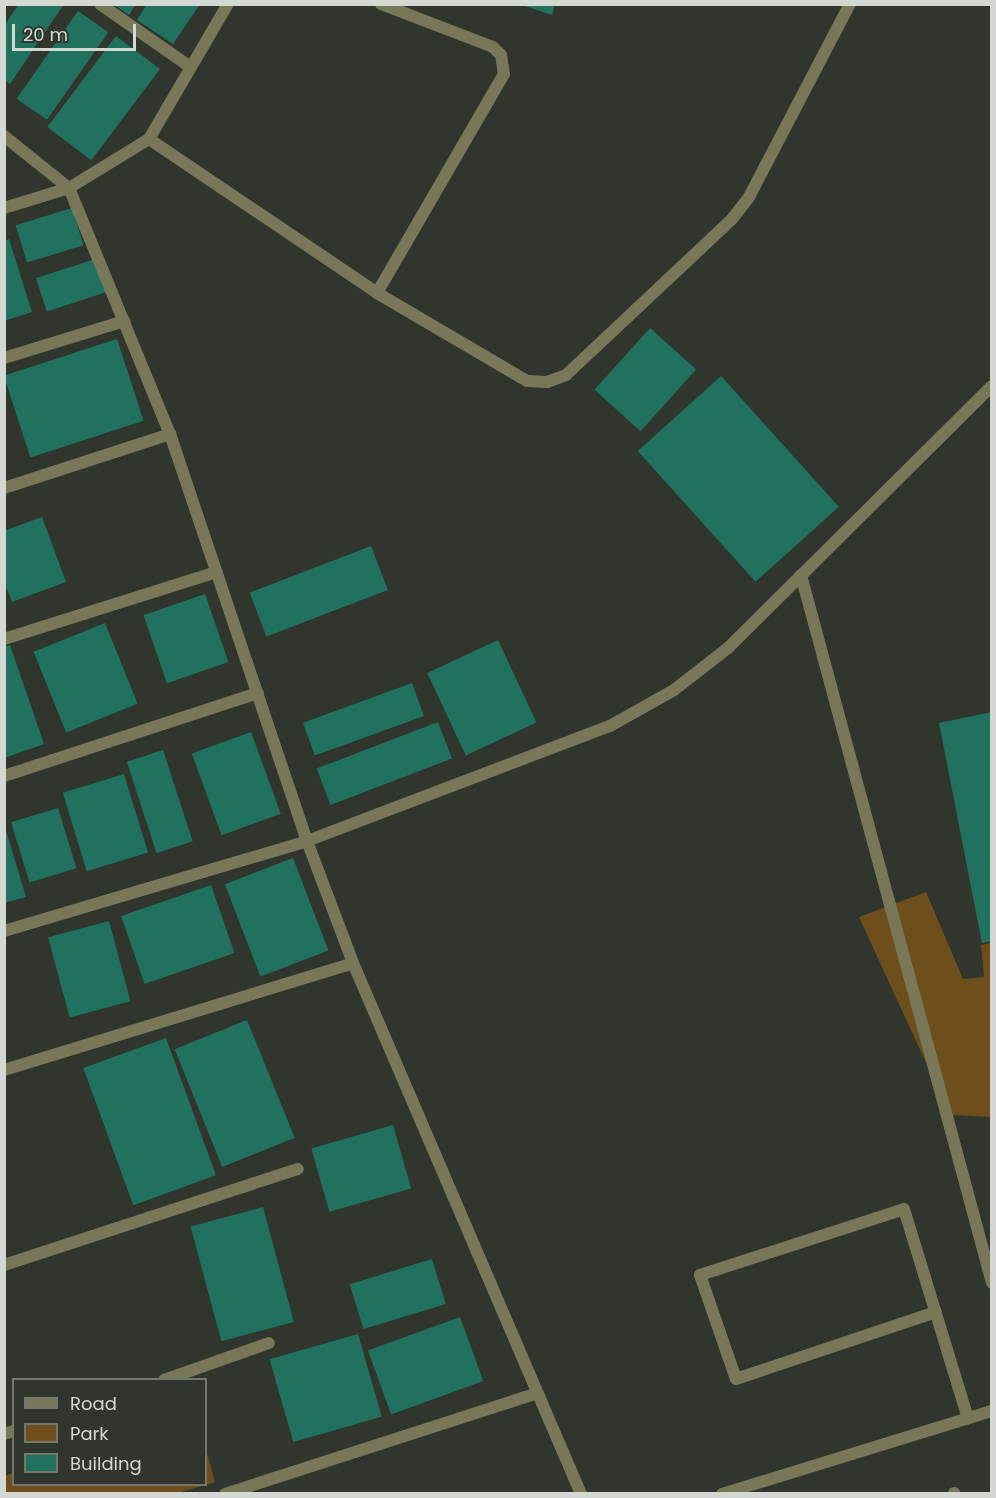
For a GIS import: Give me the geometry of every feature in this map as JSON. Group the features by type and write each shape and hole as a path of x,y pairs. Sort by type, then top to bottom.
{"street":[{"path":"100,4 189,66"},
{"path":"4,208 69,188 149,139 189,66 228,4"},
{"path":"377,293 504,74 501,55 493,47 381,4"},
{"path":"149,139 377,293 527,381 547,382 566,375 732,219 748,197 850,4"},
{"path":"4,136 69,188 170,434 307,841 353,963 581,1494"},
{"path":"4,358 124,321"},
{"path":"4,931 307,841 610,726 674,690 728,648 992,386"},
{"path":"4,488 170,434"},
{"path":"4,639 217,572"},
{"path":"801,576 992,1283"},
{"path":"4,776 258,693"},
{"path":"4,1071 353,963"},
{"path":"4,1265 298,1169"},
{"path":"936,1312 736,1379 700,1275 904,1209 936,1312 968,1418"},
{"path":"170,1378 269,1343"},
{"path":"225,1494 537,1393"},
{"path":"722,1494 992,1411"}],"green space":[{"path":"926,892 963,979 984,977 981,945 991,943 991,1117 950,1115 859,917"},
{"path":"207,1454 215,1482 207,1484"},
{"path":"12,1473 12,1486 202,1486 178,1493 5,1493 5,1476"}],"building":[{"path":"19,4 64,4 10,84 4,80 4,26"},
{"path":"113,4 136,4 129,15"},
{"path":"147,4 200,4 173,44 137,20"},
{"path":"519,4 555,4 552,15"},
{"path":"78,11 108,32 47,120 17,99"},
{"path":"116,36 160,69 91,160 47,127"},
{"path":"72,208 83,245 27,263 16,225"},
{"path":"9,239 32,312 4,321 4,241"},
{"path":"95,259 106,292 47,311 36,278"},
{"path":"650,328 696,369 641,431 594,390"},
{"path":"117,339 144,421 30,458 4,376"},
{"path":"721,376 839,507 756,582 638,451"},
{"path":"42,517 66,582 12,602 4,582 4,531"},
{"path":"371,546 388,590 266,636 250,593"},
{"path":"205,594 228,662 167,683 144,615"},
{"path":"105,623 138,704 66,733 34,652"},
{"path":"498,640 536,722 466,755 427,673"},
{"path":"10,645 44,744 4,758 4,647"},
{"path":"412,683 424,716 315,756 303,723"},
{"path":"992,712 992,941 982,943 939,723"},
{"path":"438,722 452,758 331,805 317,769"},
{"path":"251,732 281,814 222,835 192,754"},
{"path":"163,750 193,841 157,853 127,762"},
{"path":"124,774 148,852 87,871 63,793"},
{"path":"58,808 76,868 30,883 11,822"},
{"path":"4,824 26,897 4,903"},
{"path":"293,858 328,950 260,977 225,884"},
{"path":"211,885 234,953 145,984 121,916"},
{"path":"109,921 130,1001 70,1017 48,937"},
{"path":"247,1020 295,1138 222,1167 175,1049"},
{"path":"166,1038 216,1175 133,1205 83,1068"},
{"path":"393,1125 411,1188 329,1212 311,1148"},
{"path":"263,1207 294,1322 221,1341 191,1226"},
{"path":"432,1259 446,1304 363,1329 350,1284"},
{"path":"460,1317 483,1381 391,1414 368,1351"},
{"path":"358,1334 382,1417 293,1442 270,1359"}]}
